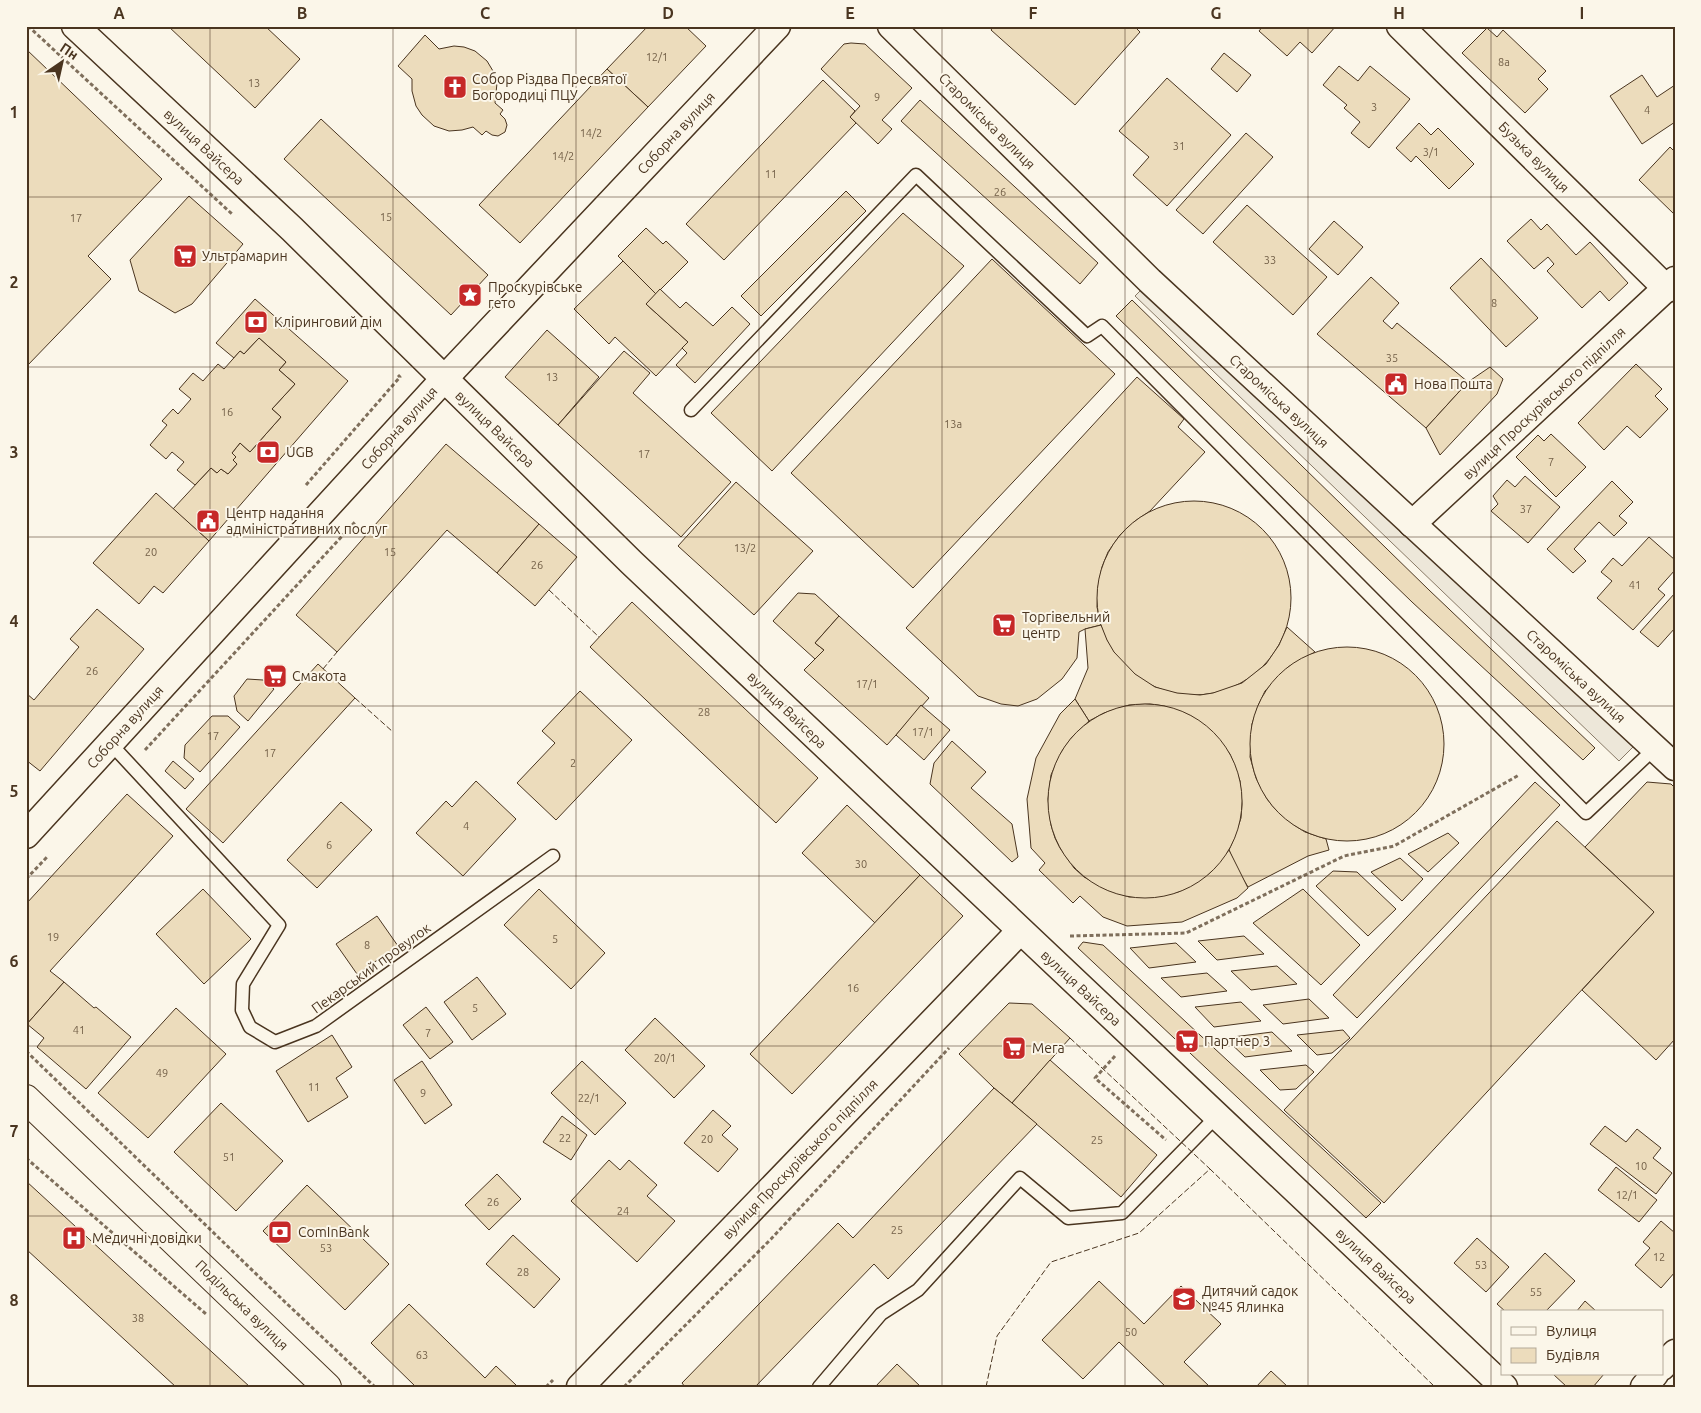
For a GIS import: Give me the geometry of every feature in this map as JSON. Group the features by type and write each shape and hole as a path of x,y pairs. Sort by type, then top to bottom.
{"street":[{"name":"вулиця Вайсера","path":"75,26 292,230 639,570 1504,1387"},
{"name":"Соборна вулиця","path":"26,835 444,379 777,26"},
{"name":"Староміська вулиця","path":"891,26 1150,282 1675,767"},
{"name":"Бузька вулиця","path":"1400,26 1671,284"},
{"name":"вулиця Проскурівського підпілля","path":"1412,524 1671,284"},
{"name":"вулиця Проскурівського підпілля","path":"580,1387 1020,931"},
{"name":"Подільська вулиця","path":"26,1099 327,1387"},
{"path":"1664,1365 1675,1353"},
{"path":"1644,1387 1654,1376"}],"lane":[{"path":"691,410 916,175 1087,336 1102,326 1586,813 1654,749"},
{"name":"Пекарський провулок","path":"110,743 279,925 243,984 242,1001 242,1010 250,1028 275,1042 316,1026 553,856"},
{"path":"819,1387 881,1314 918,1290 1020,1178 1068,1218 1122,1213 1217,1116"}],"path":[{"path":"28,26 237,219"},
{"path":"393,370 400,377"},
{"path":"1041,950 1053,937 1186,933 1344,856 1394,846 1538,764"},
{"path":"624,1387 771,1239 951,1046"},
{"path":"26,1050 375,1387"},
{"path":"26,1158 207,1315"}],"shaded area":[{"path":"1150,281 1642,738 1619,761 1135,296"}],"building":[{"path":"168,26 265,26 300,59 255,108"},
{"path":"648,26 685,26 706,46 648,107 607,69"},
{"path":"994,26 1134,26 1140,32 1075,105 991,30"},
{"path":"1263,26 1336,26 1312,53 1300,42 1287,56 1259,31"},
{"path":"1487,28 1497,37 1503,30 1546,71 1538,79 1548,89 1525,113 1462,53"},
{"name":"Собор Різдва Пресвятої Богородиці ПЦУ","path":"425,35 439,49 454,46 464,47 475,51 487,61 497,83 495,103 503,110 500,114 505,119 507,125 505,132 498,136 486,131 482,135 473,127 449,131 434,126 422,115 416,106 412,91 412,79 398,66"},
{"path":"844,44 865,44 912,88 882,120 892,129 878,144 850,117 860,106 821,69"},
{"path":"26,49 162,179 88,256 111,279 26,367"},
{"path":"1224,53 1251,75 1237,92 1211,69"},
{"path":"1339,66 1358,81 1370,66 1410,99 1369,148 1351,133 1360,122 1344,108 1347,105 1323,85"},
{"path":"607,69 648,107 520,243 479,205"},
{"path":"1642,75 1657,97 1675,85 1675,122 1642,144 1610,96"},
{"path":"1167,78 1231,135 1167,206 1133,175 1149,157 1119,131"},
{"path":"823,80 855,111 850,117 856,123 724,260 686,224"},
{"path":"920,100 1098,263 1080,284 901,121"},
{"path":"321,119 488,275 451,315 284,159"},
{"path":"1419,123 1431,135 1438,128 1474,164 1449,189 1416,156 1411,162 1396,148"},
{"path":"1246,133 1273,157 1203,234 1176,210"},
{"path":"1670,147 1675,152 1675,215 1639,180"},
{"path":"846,191 866,211 761,316 741,296"},
{"path":"189,196 243,244 192,304 175,313 139,291 130,260"},
{"path":"1247,205 1327,277 1293,315 1213,242"},
{"path":"903,213 964,266 772,471 711,413"},
{"path":"1531,219 1541,230 1547,224 1576,255 1590,242 1628,283 1609,301 1600,291 1582,308 1547,271 1554,264 1548,257 1534,269 1507,241"},
{"path":"1334,221 1363,247 1338,275 1309,249"},
{"path":"646,228 663,244 666,241 688,262 656,294 618,256"},
{"path":"1481,258 1538,318 1506,347 1450,288"},
{"path":"992,259 1115,374 913,588 791,473"},
{"path":"623,261 656,294 646,304 688,342 656,376 615,337 609,344 574,309"},
{"path":"1371,277 1399,303 1383,321 1392,329 1397,323 1468,382 1426,428 1317,334"},
{"path":"660,289 680,308 686,302 713,326 732,307 750,324 695,383 676,365 687,353 682,348 688,342 646,304"},
{"path":"255,299 348,381 209,541 173,509 211,468 217,473 221,469 228,474 237,464 233,460 236,457 232,453 240,443 250,452 281,417 272,409 295,384 279,370 286,362 259,338 244,354 240,351 234,358 216,343"},
{"path":"1132,300 1429,590 1595,748 1583,760 1412,602 1116,316"},
{"path":"547,330 599,377 558,425 505,377"},
{"path":"259,338 286,362 279,370 295,384 272,409 281,417 250,452 240,443 232,453 236,457 233,460 237,464 228,474 221,469 217,473 211,468 195,485 177,470 184,462 172,452 166,459 150,445 167,425 162,421 173,409 178,414 191,399 179,389 193,373 203,381 218,364 224,369 240,351 244,354"},
{"path":"624,351 650,373 633,393 731,482 681,537 558,425"},
{"path":"1636,364 1662,389 1655,396 1668,409 1640,438 1627,426 1604,450 1578,423"},
{"path":"1490,367 1503,379 1497,394 1440,455 1426,428 1468,382"},
{"path":"1137,377 1184,419 1178,427 1205,452 1150,511 1135,521 1120,535 1108,552 1102,567 1098,587 1097,607 1101,625 1079,632 1077,658 1062,679 1037,699 1018,706 1001,704 978,696 906,628"},
{"path":"1551,434 1586,467 1556,497 1516,457 1538,435 1544,441"},
{"path":"446,444 539,524 497,573 447,530 337,652 296,615"},
{"path":"1525,476 1560,507 1528,543 1491,511 1498,504 1493,496 1507,480 1515,487"},
{"path":"1612,481 1633,502 1619,516 1627,523 1614,536 1599,522 1574,549 1586,561 1573,573 1547,549"},
{"path":"736,482 813,551 754,615 678,546"},
{"path":"156,493 209,541 163,593 154,586 139,604 93,563"},
{"path":"1194,501 1213,503 1231,508 1248,517 1263,529 1275,544 1284,561 1289,579 1291,598 1289,617 1284,635 1275,652 1263,667 1248,679 1231,688 1213,693 1194,695 1175,693 1157,688 1140,679 1125,667 1113,652 1104,635 1099,617 1097,598 1099,579 1104,561 1113,544 1125,529 1140,517 1157,508 1175,503"},
{"path":"539,524 577,557 535,606 497,573"},
{"path":"1649,537 1675,560 1675,570 1658,589 1665,595 1633,630 1597,598 1612,581 1601,572 1613,558 1622,566"},
{"path":"798,593 815,594 839,616 815,643 824,650 815,659 773,621"},
{"path":"1675,593 1675,628 1658,647 1640,632"},
{"path":"632,602 818,778 776,823 590,647"},
{"path":"97,609 144,649 40,771 26,760 26,693 34,700 79,647 70,639"},
{"path":"839,616 929,698 887,745 804,670 824,650 815,643"},
{"path":"1101,625 1114,652 1135,674 1155,687 1177,693 1200,695 1213,693 1242,683 1266,664 1279,645 1287,627 1315,652 1288,667 1265,691 1252,724 1250,757 1256,778 1267,799 1275,809 1305,832 1326,839 1329,850 1308,856 1248,887 1237,869 1229,850 1241,818 1240,781 1230,754 1211,731 1191,716 1164,706 1150,704 1129,705 1104,713 1089,721 1075,699 1088,668 1085,629"},
{"path":"1337,647 1357,647 1393,658 1416,675 1428,690 1437,707 1444,734 1444,754 1437,781 1428,798 1416,813 1401,825 1384,834 1357,841 1337,841 1301,830 1285,819 1272,806 1261,790 1254,772 1250,754 1250,734 1261,698 1272,682 1285,669 1301,658 1319,651"},
{"path":"318,664 355,698 223,843 186,809"},
{"path":"275,666 286,675 275,688 265,678"},
{"path":"247,679 263,680 274,689 248,721 237,711 234,696"},
{"path":"580,691 632,740 556,820 517,783 555,743 542,731"},
{"path":"1075,699 1089,721 1072,737 1062,751 1051,775 1048,799 1051,825 1055,838 1074,868 1084,877 1106,889 1129,897 1155,897 1178,892 1197,882 1211,872 1229,850 1248,888 1237,898 1182,922 1127,926 1103,917 1080,896 1073,903 1039,870 1045,863 1031,848 1027,799 1036,758 1060,714"},
{"path":"1145,704 1173,708 1191,716 1199,720 1220,740 1226,747 1238,773 1242,801 1238,829 1230,847 1226,855 1206,876 1199,882 1173,894 1145,898 1117,894 1099,886 1091,882 1070,862 1064,855 1052,829 1048,801 1052,773 1060,755 1064,747 1084,726 1091,720 1117,708"},
{"path":"921,705 950,730 924,760 896,735"},
{"path":"212,716 228,716 240,727 200,772 184,758 185,745"},
{"path":"952,741 986,772 971,788 1012,824 1018,857 1012,862 930,784 934,763"},
{"path":"173,761 194,779 185,789 165,771"},
{"path":"476,781 516,819 463,876 416,833 446,801 452,807"},
{"path":"1535,782 1560,805 1357,1018 1333,995"},
{"path":"1647,782 1671,784 1675,788 1675,1039 1656,1060 1582,990 1654,912 1585,847"},
{"path":"127,794 173,836 50,971 64,982 27,1024 26,904"},
{"path":"341,802 372,830 317,888 287,860"},
{"path":"847,805 920,875 875,923 802,853"},
{"path":"1557,821 1654,912 1384,1203 1284,1110"},
{"path":"1448,833 1459,843 1428,872 1408,854"},
{"path":"1400,858 1423,879 1402,901 1371,872"},
{"path":"1333,871 1357,872 1396,909 1368,936 1316,886"},
{"path":"920,875 963,916 792,1094 750,1054"},
{"path":"203,889 251,939 204,984 156,934"},
{"path":"539,889 605,953 571,989 504,925"},
{"path":"1303,889 1360,945 1321,985 1253,923"},
{"path":"377,916 398,946 357,974 336,944"},
{"path":"1244,936 1264,954 1217,960 1198,941"},
{"path":"1083,942 1103,945 1381,1203 1366,1218 1078,948"},
{"path":"1176,943 1196,962 1149,968 1130,948"},
{"path":"1277,966 1297,984 1251,990 1231,971"},
{"path":"1207,973 1227,991 1181,997 1161,978"},
{"path":"477,977 506,1014 472,1040 444,1002"},
{"path":"64,982 131,1037 86,1089 37,1047 44,1038 27,1024"},
{"path":"1309,999 1329,1018 1283,1024 1263,1005"},
{"path":"1241,1002 1261,1021 1214,1027 1195,1007"},
{"path":"1009,1003 1032,1004 1070,1038 1012,1103 959,1054"},
{"path":"426,1007 453,1042 430,1059 403,1025"},
{"path":"176,1008 226,1054 148,1138 98,1093"},
{"path":"655,1018 705,1066 674,1098 625,1050"},
{"path":"1343,1030 1350,1038 1332,1053 1317,1055 1297,1035"},
{"path":"1272,1032 1292,1051 1245,1057 1225,1038"},
{"path":"332,1035 352,1067 336,1078 348,1097 308,1122 276,1071"},
{"path":"1050,1060 1157,1155 1121,1197 1012,1103"},
{"path":"422,1061 452,1105 425,1124 394,1080"},
{"path":"582,1061 626,1103 595,1135 551,1093"},
{"path":"1306,1065 1314,1072 1296,1089 1280,1090 1260,1070"},
{"path":"994,1088 1037,1124 888,1279 874,1264 755,1387 685,1387 682,1383 838,1223 853,1238"},
{"path":"221,1103 283,1161 236,1211 174,1152"},
{"path":"713,1110 731,1126 722,1135 738,1149 718,1172 684,1143"},
{"path":"562,1116 587,1135 571,1160 543,1142"},
{"path":"1605,1126 1626,1142 1637,1129 1661,1148 1653,1158 1672,1173 1656,1194 1590,1144"},
{"path":"609,1160 620,1170 629,1160 657,1185 647,1196 675,1221 637,1262 571,1201"},
{"path":"1616,1167 1657,1200 1639,1222 1598,1190"},
{"path":"497,1174 521,1199 489,1230 465,1205"},
{"path":"26,1181 250,1387 176,1387 26,1249"},
{"path":"307,1185 389,1264 345,1310 263,1231"},
{"path":"1661,1221 1675,1233 1675,1272 1661,1288 1635,1265 1650,1248 1643,1242"},
{"path":"513,1235 560,1279 534,1308 486,1264"},
{"path":"1477,1238 1509,1267 1486,1292 1454,1263"},
{"path":"1545,1253 1575,1281 1547,1310 1504,1310 1497,1304"},
{"path":"1099,1281 1144,1324 1181,1286 1221,1324 1184,1362 1210,1387 1166,1387 1119,1342 1083,1379 1042,1340"},
{"path":"1585,1301 1595,1310 1578,1310"},
{"path":"409,1304 485,1378 496,1366 516,1385 514,1387 416,1387 371,1343"},
{"path":"897,1364 921,1387 875,1387"},
{"path":"1271,1371 1288,1387 1256,1387"},
{"path":"1555,1376 1602,1376 1593,1387 1567,1387"}],"fence":[{"path":"549,590 599,637"},
{"path":"323,669 337,652"},
{"path":"355,698 393,732"},
{"path":"1070,1038 1210,1169"},
{"path":"986,1387 997,1336 1051,1262 1139,1233 1210,1169 1435,1387"}],"place":[{"name":"Собор Різдва Пресвятої Богородиці ПЦУ","path":"455,87"},
{"name":"Ультрамарин","path":"185,256"},
{"name":"Проскурівське гето","path":"470,295"},
{"name":"Кліринговий дім","path":"256,322"},
{"name":"Нова Пошта","path":"1396,384"},
{"name":"UGB","path":"268,452"},
{"name":"Центр надання адміністративних послуг","path":"208,521"},
{"name":"Торгівельний центр","path":"1004,625"},
{"name":"Смакота","path":"275,676"},
{"name":"Партнер 3","path":"1187,1041"},
{"name":"Мега","path":"1014,1048"},
{"name":"ComInBank","path":"280,1232"},
{"name":"Медичні довідки","path":"74,1238"},
{"name":"Дитячий садок №45 Ялинка","path":"1184,1299"}]}
